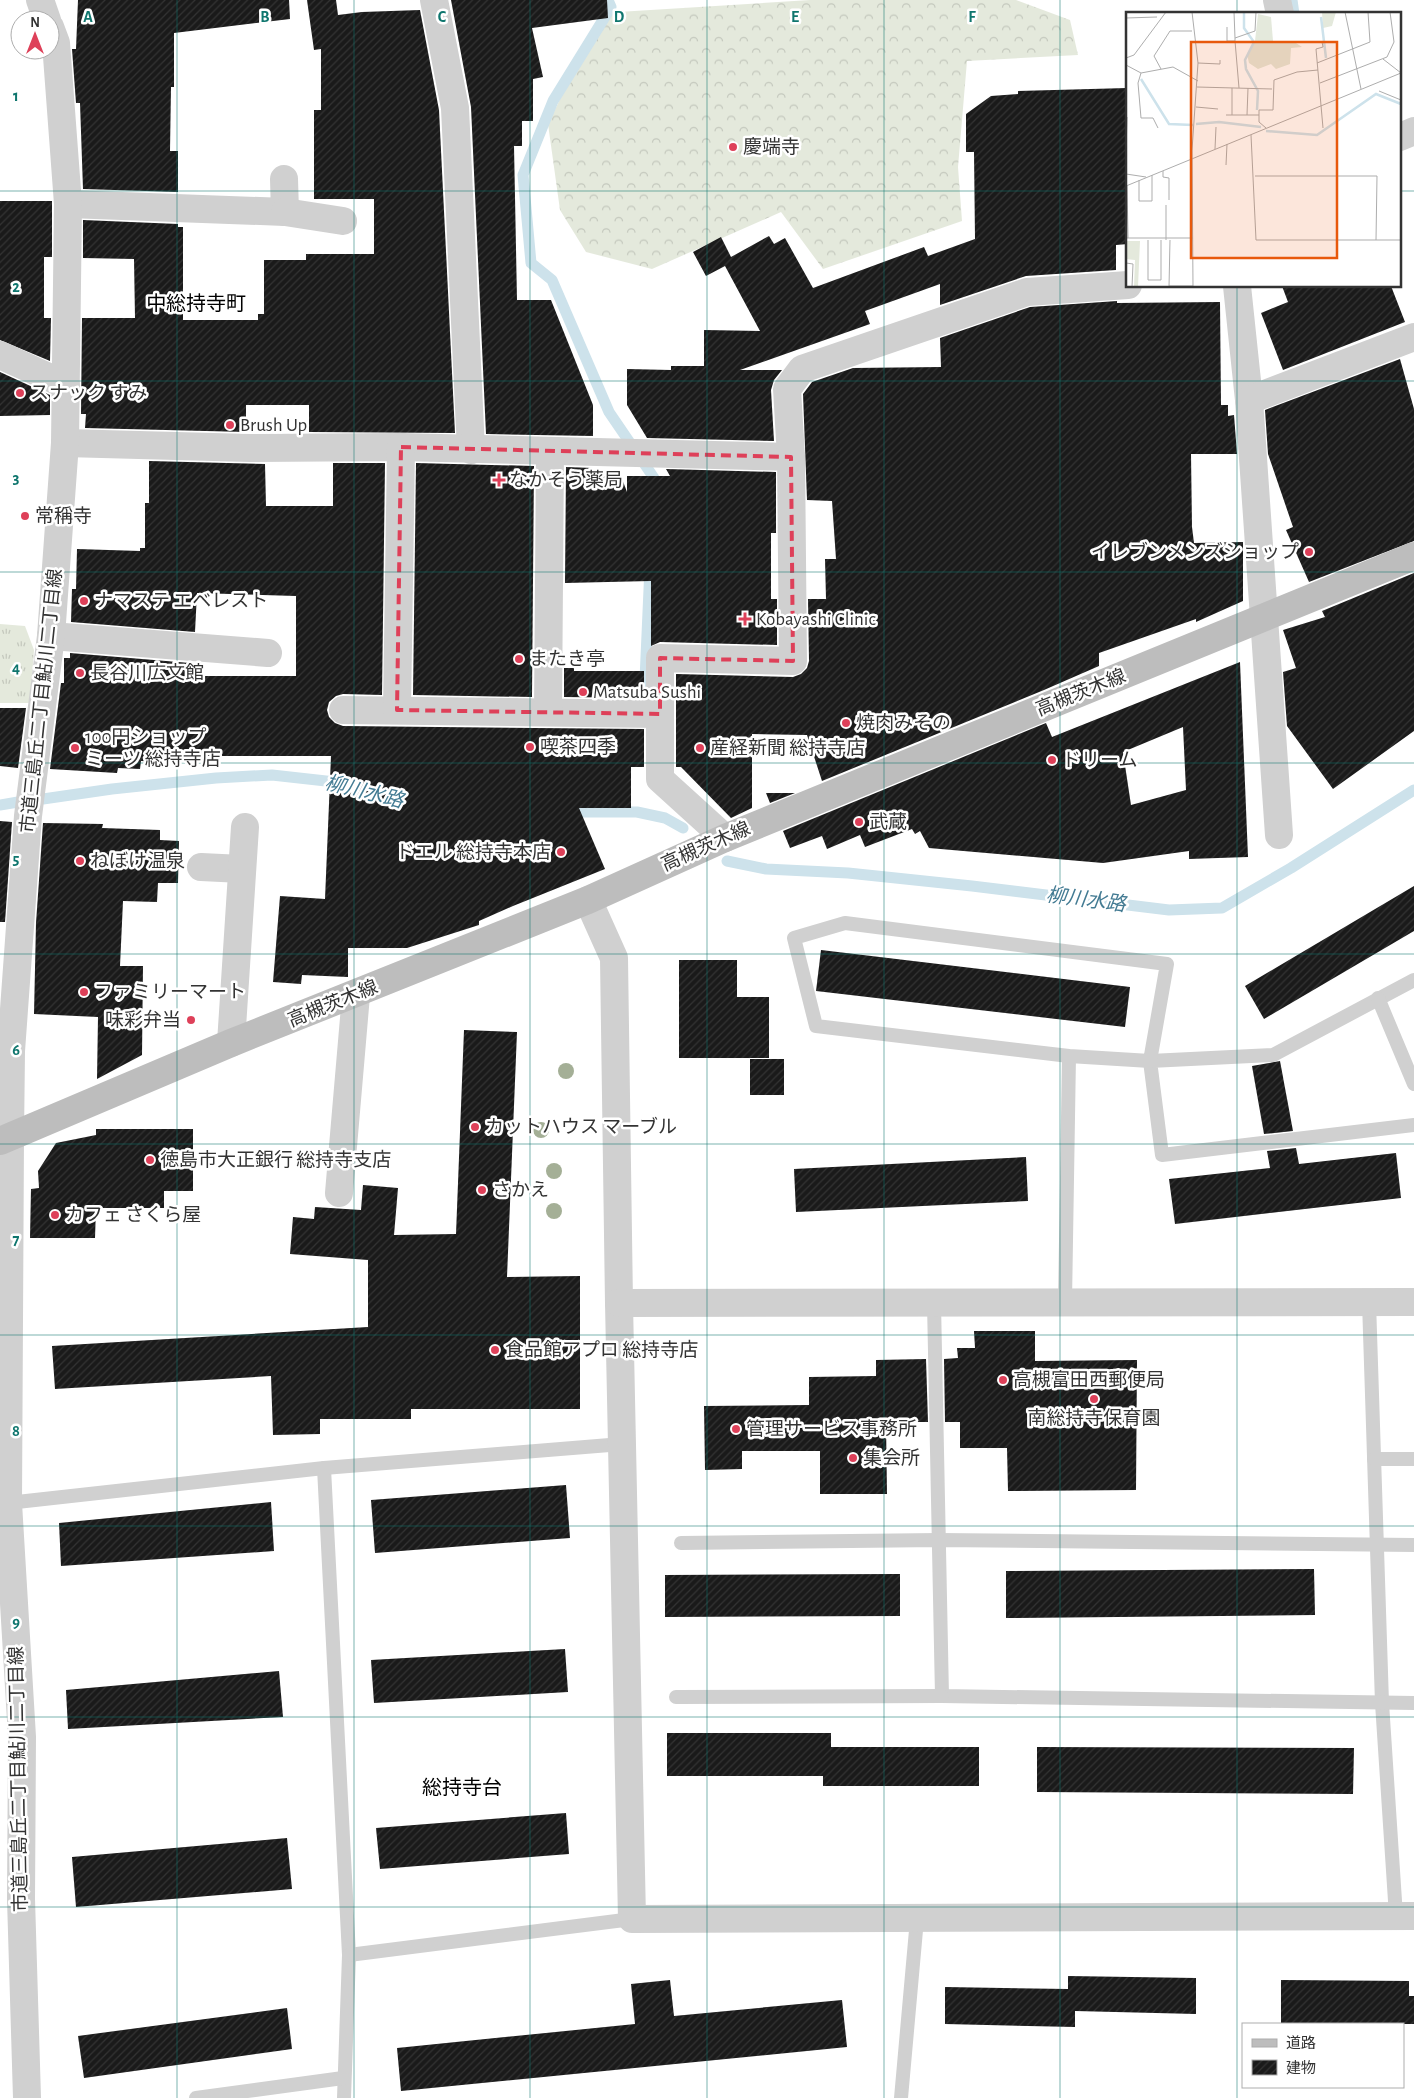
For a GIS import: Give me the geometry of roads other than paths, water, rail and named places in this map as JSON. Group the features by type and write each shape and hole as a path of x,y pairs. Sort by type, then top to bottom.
{"main road":[{"name":"高槻茨木線","path":"5,1139 231,1044 588,900 725,838 1414,556"}],"street":[{"path":"434,0 455,108 471,450"},
{"name":"市道三島丘二丁目鮎川二丁目線","path":"26,2098 11,1900 22,1737 8,1503 5,1139 28,816 51,636 65,443 68,204 57,60"},
{"path":"1402,136 1414,132"},
{"path":"284,179 285,212"},
{"path":"68,204 285,212 343,221"},
{"path":"725,838 660,779 660,658 793,661 791,457 787,389 802,369 1027,292 1126,285"},
{"path":"1237,288 1249,400 1279,835"},
{"path":"1249,400 1414,337"},
{"path":"0,355 66,384"},
{"path":"65,443 250,448 401,446 471,450 791,457"},
{"path":"398,710 401,446"},
{"path":"548,712 550,451"},
{"path":"51,636 268,653"},
{"path":"343,710 660,714"},
{"path":"231,1044 245,827"},
{"path":"201,867 242,869"},
{"path":"588,900 614,958 632,1919 1405,1916"},
{"path":"339,1193 356,995"},
{"path":"619,1303 1414,1302"}],"lane":[{"path":"1414,980 1273,1055 1150,1061 1068,1056 816,1026 794,938 845,924 1167,964 1150,1061 1162,1155 1414,1125"},
{"path":"1378,998 1414,1084"},
{"path":"1065,1302 1068,1056"},
{"path":"1369,1302 1382,1703 1405,1916"},
{"path":"934,1303 942,1696"},
{"path":"8,1503 324,1468 622,1444"},
{"path":"1374,1460 1414,1460"},
{"path":"324,1468 349,1955 343,2078 344,2098"},
{"path":"681,1543 939,1540 1414,1545"},
{"path":"676,1697 942,1696 1414,1703"},
{"path":"349,1955 632,1919"},
{"path":"901,2098 917,1919"},
{"path":"196,2098 343,2078"}],"waterway":[{"path":"608,0 611,7 553,101 523,175 531,263 552,280 609,412 654,478 654,489"},
{"path":"1292,0 1294,12"},
{"path":"644,702 650,567"},
{"name":"柳川水路","path":"43,799 112,789 216,778 272,775 344,783"},
{"name":"柳川水路","path":"727,861 766,869 848,873 1169,910 1222,908 1291,868 1414,790"},
{"name":"柳川水路","path":"0,805 18,802"},
{"name":"柳川水路","path":"567,812 637,812 665,818 683,828"}],"place":[{"name":"慶端寺","path":"733,147"},
{"name":"スナック すみ","path":"20,393"},
{"name":"Brush Up","path":"230,425"},
{"name":"なかそう薬局","path":"499,480"},
{"name":"常稱寺","path":"25,516"},
{"name":"イレブンメンズショップ","path":"1309,552"},
{"name":"ナマステ エベレスト","path":"84,601"},
{"name":"Kobayashi Clinic","path":"745,619"},
{"name":"またき亭","path":"519,659"},
{"name":"長谷川広文館","path":"80,673"},
{"name":"Matsuba Sushi","path":"583,692"},
{"name":"焼肉みその","path":"846,723"},
{"name":"喫茶四季","path":"530,747"},
{"name":"100円ショップ ミーツ 総持寺店","path":"75,748"},
{"name":"産経新聞 総持寺店","path":"700,748"},
{"name":"ドリーム","path":"1052,760"},
{"name":"武蔵","path":"859,822"},
{"name":"ドエル 総持寺本店","path":"561,852"},
{"name":"ねぼけ温泉","path":"80,861"},
{"name":"ファミリーマート","path":"84,992"},
{"name":"味彩弁当","path":"191,1020"},
{"name":"カットハウス マーブル","path":"475,1127"},
{"name":"徳島市大正銀行 総持寺支店","path":"150,1160"},
{"name":"さかえ","path":"482,1190"},
{"name":"カフェ さくら屋","path":"55,1215"},
{"name":"食品館アプロ 総持寺店","path":"495,1350"},
{"name":"高槻富田西郵便局","path":"1003,1380"},
{"name":"南総持寺保育園","path":"1094,1399"},
{"name":"管理サービス事務所","path":"736,1429"},
{"name":"集会所","path":"853,1458"}],"district":[{"name":"中総持寺町","path":"196,304"},
{"name":"総持寺台","path":"462,1788"}]}
